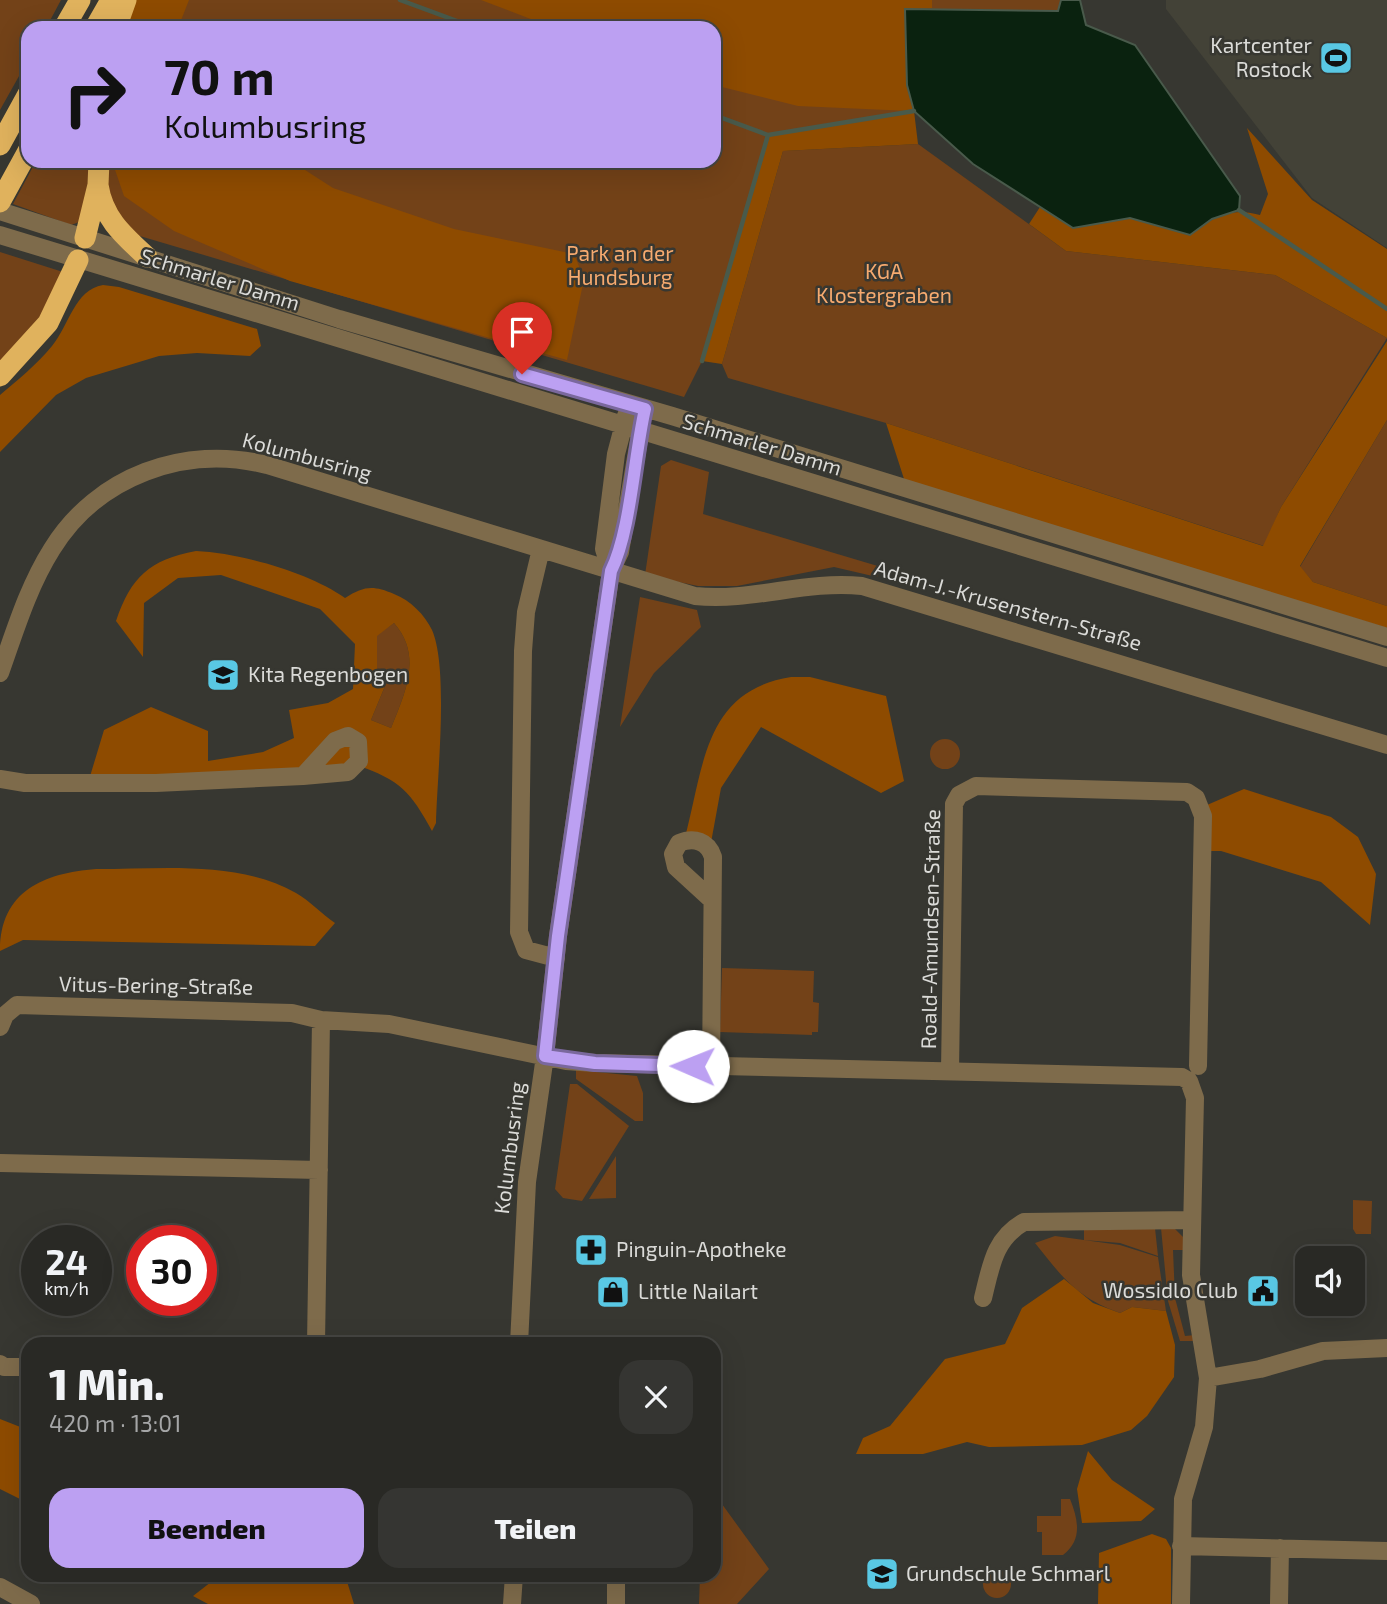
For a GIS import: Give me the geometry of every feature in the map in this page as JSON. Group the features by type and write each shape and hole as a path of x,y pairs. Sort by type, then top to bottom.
{"highway":[{"path":"68,21 80,0"},
{"path":"99,21 111,0"},
{"path":"118,21 126,0"},
{"path":"0,145 21,107"},
{"path":"5,210 21,168"},
{"path":"99,168 100,203 107,217 147,257"},
{"path":"85,238 98,185"},
{"path":"0,376 38,338 78,260"}],"street":[{"name":"Schmarler Damm","path":"5,210 340,319 637,407 1387,637"},
{"name":"Schmarler Damm","path":"2,235 1387,658"},
{"path":"44,249 61,249 85,238"},
{"path":"78,260 85,238"},
{"name":"Kolumbusring","path":"519,1337 527,1182 611,571 604,549 616,454 631,429 637,407"},
{"name":"Kolumbusring","path":"0,673 35,578 66,529 99,497 158,466 211,458 247,460 611,571"},
{"path":"541,549 526,612 523,651 519,932 526,950 556,958"},
{"name":"Adam-J.-Krusenstern-Straße","path":"611,571 695,596 720,598 749,597 811,585 862,586 1387,745"},
{"path":"0,779 35,783 156,783 303,776"},
{"name":"Roald-Amundsen-Straße","path":"950,1071 954,804 959,795 976,786 1187,792 1196,798 1203,816 1198,1066"},
{"path":"711,1067 712,900"},
{"name":"Vitus-Bering-Straße","path":"0,1027 5,1015 17,1006 265,1011 292,1013 321,1020 389,1024 545,1056"},
{"path":"316,1337 321,1020"},
{"name":"Roald-Amundsen-Straße","path":"545,1056 595,1063 711,1067 1174,1075 1189,1082 1195,1098 1191,1275 1208,1378 1204,1427 1183,1499 1181,1604"},
{"path":"0,1163 319,1170"},
{"path":"983,1298 1000,1242 1007,1232 1024,1222 1192,1220"},
{"path":"1208,1378 1260,1369 1323,1351 1387,1348"},
{"path":"0,1364 4,1367 21,1367"},
{"path":"1181,1546 1387,1551"},
{"path":"1279,1604 1280,1548"},
{"path":"512,1604 514,1582"},
{"path":"616,1582 616,1604"},
{"path":"0,1587 31,1604"}],"shaded area":[{"path":"132,0 189,0 181,21 125,21"},
{"path":"481,0 932,0 932,8 906,9 907,85 914,111 918,144 783,151 722,364 702,361 768,135 910,111 798,106 721,87 721,21 536,21"},
{"path":"1061,0 1080,0 1086,25 1135,45 1240,196 1239,210 1212,219 1190,235 1130,218 1073,228 973,164 914,111 907,85 905,9 1058,11"},
{"path":"1166,0 1387,0 1387,248 1312,198 1166,9"},
{"path":"1247,128 1312,200 1387,249 1387,338 1275,275 1066,251 1029,224 1040,207 1073,228 1130,218 1190,235 1223,215 1240,212 1260,215 1268,194"},
{"path":"114,168 305,170 333,188 454,229 574,254 584,279 567,360 290,281 174,231 124,196"},
{"path":"103,285 119,287 257,329 261,346 250,356 197,353 159,356 86,378 56,395 0,452 0,395 52,346 85,294"},
{"path":"1387,341 1387,420 1300,566 1313,582 1387,606 1387,628 905,482 886,423 1263,546 1281,507"},
{"path":"196,551 253,560 294,572 345,598 363,589 380,589 406,600 421,614 432,630 440,670 440,752 436,823 432,831 403,789 384,776 357,765 88,783 104,730 151,707 208,731 208,761 263,752 294,738 289,710 328,703 353,689 355,644 320,609 221,575 178,578 144,603 143,657 116,621 128,593 144,573 180,555","holes":["394,623 408,648 409,675 391,728 371,720 385,686 377,680 377,636"]},
{"path":"791,677 810,677 886,696 904,781 881,793 761,727 721,788 710,848 684,841 703,761 724,716 740,698 762,685"},
{"path":"1244,789 1331,817 1358,837 1376,874 1370,925 1321,882 1221,851 1206,851 1207,805"},
{"path":"96,869 199,869 249,875 296,893 335,923 315,946 23,940 0,951 2,930 8,913 28,889 59,875"},
{"path":"1064,1279 1093,1303 1120,1313 1132,1307 1166,1311 1175,1345 1174,1377 1147,1416 1131,1430 1082,1445 989,1447 967,1442 923,1454 856,1454 863,1438 890,1426 945,1359 1005,1344 1022,1308"},
{"path":"0,1419 21,1427 21,1500 0,1489"},
{"path":"1088,1451 1112,1480 1155,1509 1141,1521 1082,1523 1077,1489"},
{"path":"1152,1534 1166,1539 1171,1548 1171,1604 1098,1604 1099,1553"},
{"path":"211,1582 347,1582 354,1604 208,1604 193,1596"}],"green space":[{"path":"0,0 61,0 50,21 21,21 21,72 0,110"},
{"name":"Park an der Hundsburg","path":"132,0 1061,0 1058,11 905,9 907,85 914,111 768,135 702,361 684,397 133,234 109,204 106,168 721,168 721,21 125,21"},
{"name":"KGA Klostergraben","path":"918,144 1066,251 1275,275 1387,338 1281,507 1264,546 886,423 728,378 722,364 783,151"},
{"path":"32,168 91,168 82,221 71,225 13,204"},
{"path":"0,252 63,272 51,304 0,364"},
{"path":"1387,420 1387,606 1313,582 1300,567"},
{"path":"671,460 709,472 703,514 881,567 877,577 834,567 737,586 698,586 645,575 661,466"},
{"path":"640,597 697,610 701,627 654,673 620,727"},
{"path":"394,623 408,648 409,675 391,728 371,720 385,686 377,680 377,635"},
{"path":"945,739 956,743 960,754 956,765 945,769 934,765 930,754 934,743"},
{"path":"722,968 814,971 813,1002 819,1003 818,1032 812,1032 812,1035 720,1032"},
{"path":"576,1070 637,1076 643,1093 643,1121 635,1121 576,1079"},
{"path":"570,1084 577,1084 629,1126 582,1201 563,1198 555,1189"},
{"path":"616,1156 616,1198 589,1199"},
{"path":"1353,1200 1372,1201 1371,1234 1356,1234 1353,1229"},
{"path":"1084,1227 1155,1228 1158,1256 1120,1243 1084,1240"},
{"path":"1161,1228 1175,1229 1183,1237 1183,1250 1173,1250 1175,1298 1185,1336 1195,1335 1196,1341 1180,1341 1168,1301"},
{"path":"1055,1236 1120,1245 1158,1257 1166,1311 1132,1307 1120,1313 1081,1293 1035,1243"},
{"path":"1061,1499 1070,1499 1075,1514 1077,1529 1074,1543 1063,1555 1042,1555 1042,1532 1037,1532 1037,1516 1061,1516"},
{"path":"721,1503 769,1569 737,1604 699,1604 700,1582 721,1582"},
{"path":"997,1570 1007,1574 1011,1584 1007,1594 997,1598 987,1594 983,1584 987,1574"}],"waterway":[{"path":"400,0 457,21"},
{"path":"721,118 768,135 914,111"},
{"path":"702,361 768,135"},
{"path":"1239,210 1387,309"}],"place":[{"name":"Kartcenter Rostock","path":"1336,58"},
{"name":"Kita Regenbogen","path":"223,675"},
{"name":"Pinguin-Apotheke","path":"591,1250"},
{"name":"Wossidlo Club","path":"1263,1291"},
{"name":"Little Nailart","path":"613,1292"},
{"name":"Grundschule Schmarl","path":"882,1574"}],"route":[{"path":"522,374 645,409 620,552 611,571 558,936 545,1056 595,1063 693,1066"}]}
